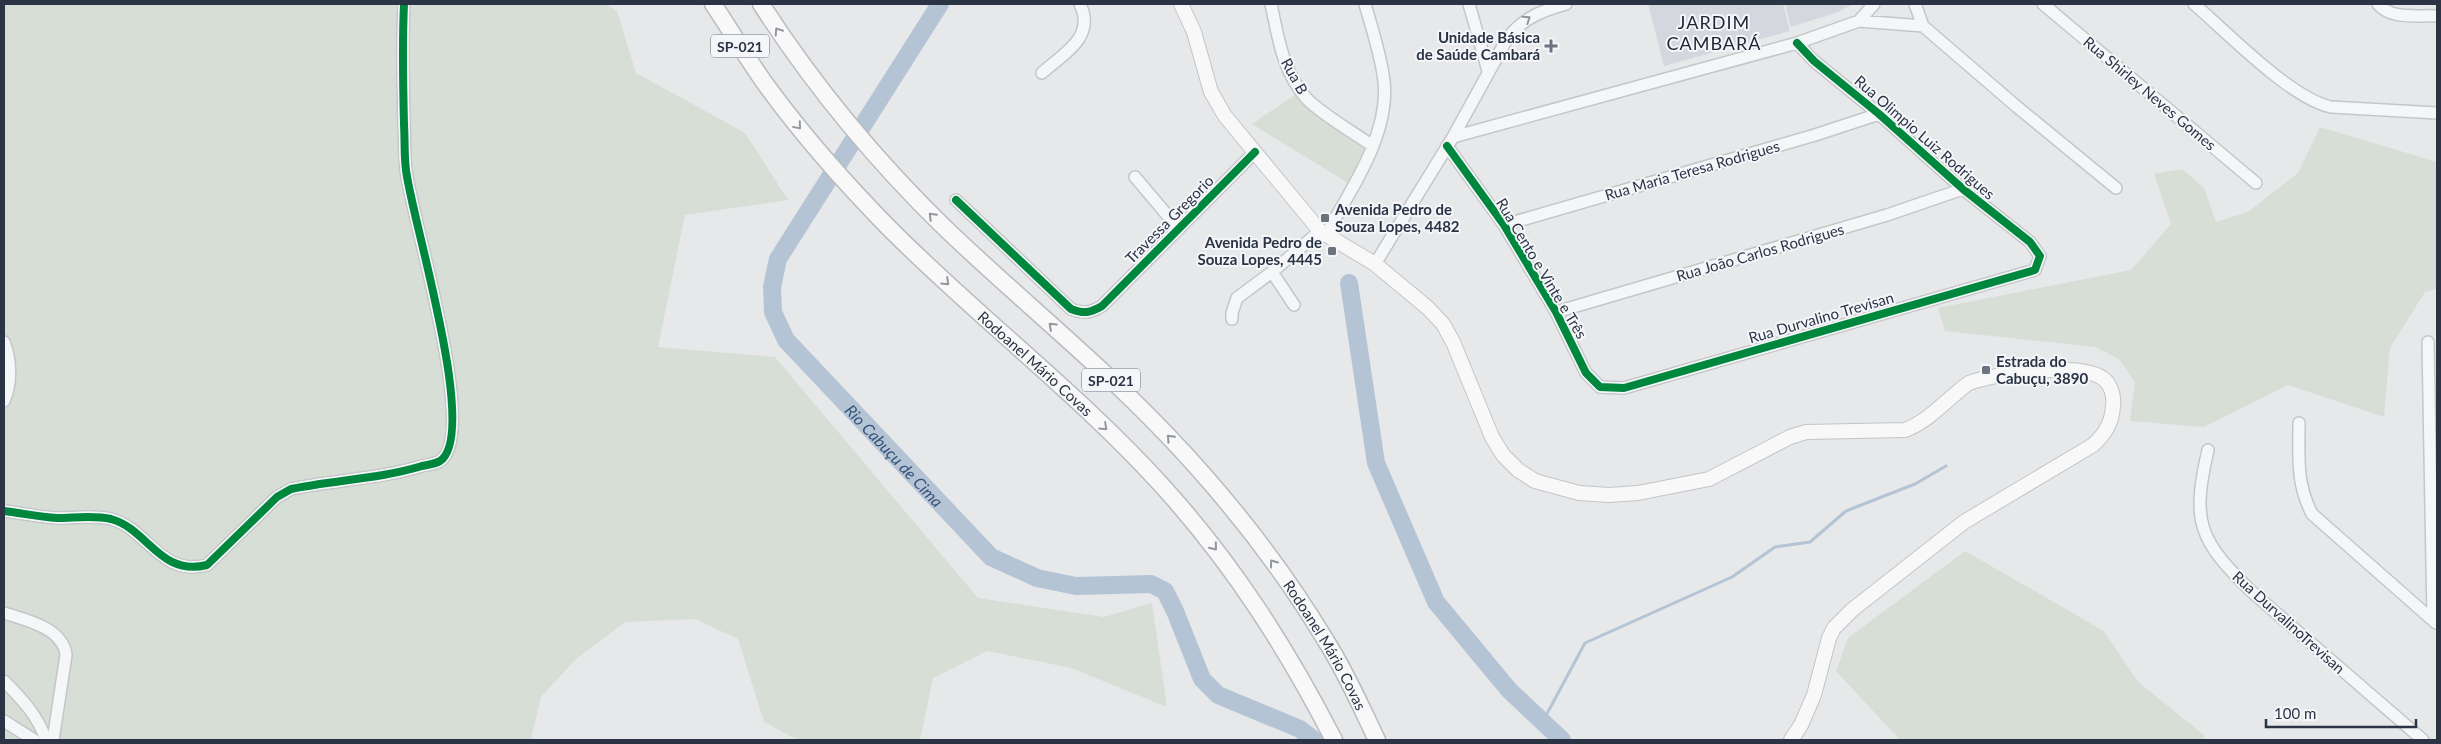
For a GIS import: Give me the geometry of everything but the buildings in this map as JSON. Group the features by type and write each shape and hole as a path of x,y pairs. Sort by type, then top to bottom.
{"highway":[{"name":"Rodoanel Mário Covas","path":"713,4 768,88 838,175 887,226 1108,431 1166,489 1256,603 1286,650 1334,740"},
{"name":"Rodoanel Mário Covas","path":"761,4 796,58 841,117 912,196 1135,402 1204,474 1246,524 1322,634 1357,697 1377,740"}],"main road":[{"path":"1181,4 1194,32 1211,92 1225,116 1323,233 1375,264 1428,308 1443,324 1453,342 1492,437 1503,456 1535,481 1579,493 1610,495 1638,493 1708,480 1790,436 1806,432 1905,430 1917,426 1968,384 1999,376 2039,370 2066,370 2096,374 2106,380 2112,391 2113,405 2111,421 2104,436 2093,445 1964,522 1852,610 1834,628 1824,654 1814,695 1801,725 1791,740"}],"street":[{"path":"4,511 55,518 110,519 122,524 167,560 182,566 196,568 207,565 277,497 291,489 399,473 440,461 449,450 452,418 446,348 428,266 412,208 406,169 402,52 404,4"},
{"path":"1042,73 1078,40 1084,32 1086,23 1080,4"},
{"name":"Rua B","path":"1271,4 1282,55 1296,86 1308,100 1373,146"},
{"path":"1232,320 1232,313 1237,298 1323,233 1373,146 1382,118 1384,82 1365,4"},
{"path":"1469,4 1488,71"},
{"path":"1375,264 1450,142 1488,71 1517,26 1534,14 1566,4"},
{"path":"1859,21 1874,4"},
{"path":"1915,4 1923,26 2116,188"},
{"name":"Rua Shirley Neves Gomes","path":"2043,4 2256,182"},
{"path":"2194,4 2298,93 2319,104 2331,107 2437,112"},
{"path":"2378,4 2385,12 2437,16"},
{"path":"1450,142 1797,43 1859,21 1923,26"},
{"name":"Rua Olimpio Luiz Rodrigues","path":"1797,43 1828,73 2036,249"},
{"name":"Rua Maria Teresa Rodrigues","path":"1504,225 1806,138 1878,114"},
{"name":"Rua Cento e Vinte e Três","path":"1450,142 1504,225 1556,312 1586,373 1593,381"},
{"name":"Travessa Gregorio","path":"956,200 1071,309 1086,313 1102,306 1255,152"},
{"path":"1135,177 1179,229"},
{"name":"Rua João Carlos Rodrigues","path":"1556,312 1887,215 1963,189"},
{"name":"Rua Durvalino Trevisan","path":"1593,381 1600,386 1624,388 2028,273 2035,270 2039,264 2040,256 2036,249"},
{"path":"1272,272 1294,305"},
{"path":"4,342 10,356 8,392 4,401"},
{"path":"2428,342 2435,622"},
{"path":"2299,423 2300,481 2304,498 2312,514 2435,622"},
{"name":"Rua DurvalinoTrevisan","path":"2208,450 2199,486 2200,516 2205,536 2216,553 2252,592 2423,740"},
{"path":"4,613 26,620 57,635 65,644 66,655 53,740"},
{"path":"4,681 23,699 41,725 46,740"},
{"path":"4,721 34,740"}],"shaded area":[{"path":"4,4 606,4 617,11 636,73 745,133 788,200 685,215 658,347 775,357 978,598 1104,617 1152,603 1167,707 1071,668 987,651 933,678 920,740 798,740 764,722 738,639 695,619 625,622 576,659 541,697 532,735 533,740 4,740"},
{"path":"1648,4 1783,4 1790,31 1664,66"},
{"path":"1785,4 1853,4 1838,12 1791,27"},
{"path":"1296,94 1327,122 1365,149 1348,183 1252,124"},
{"path":"2320,127 2437,162 2437,289 2425,292 2390,348 2384,417 2288,385 2204,427 2130,421 2135,382 2119,359 2095,347 1945,331 1938,308 2131,270 2171,224 2154,174 2182,169 2204,188 2216,222 2248,212 2298,173"},
{"path":"1965,551 2104,631 2137,681 2205,736 2202,740 1900,740 1836,671 1848,638"}],"waterway":[{"name":"Rio Cabuçu de Cima","path":"940,4 778,259 772,287 773,312 786,340 991,557 1037,578 1076,586 1151,584 1165,591 1202,679 1218,695 1300,729 1314,740"},
{"path":"1349,283 1376,463 1436,602 1509,690 1562,740"},
{"path":"1542,723 1585,643 1732,577 1775,547 1810,542 1846,511 1915,484 1946,466"}],"cycle path":[{"path":"4,511 57,518 91,517 111,519 124,524 166,558 177,564 191,567 207,565 277,497 291,489 389,474 440,461 450,443 452,411 448,369 440,323 406,170 403,79 404,4"},
{"path":"1447,146 1504,225 1556,312 1586,373 1600,387 1624,388 2035,270 2040,256 2030,242 1963,189 1879,114 1814,61 1797,43"},
{"path":"956,200 1071,309 1087,312 1102,306 1255,152"}],"place":[{"name":"Unidade Básica de Saúde Cambará","path":"1551,46"},
{"name":"Avenida Pedro de Souza Lopes, 4482","path":"1325,218"},
{"name":"Avenida Pedro de Souza Lopes, 4445","path":"1332,251"},
{"name":"Estrada do Cabuçu, 3890","path":"1986,370"}],"district":[{"name":"JARDIM CAMBARÁ","path":"1714,32"}]}
